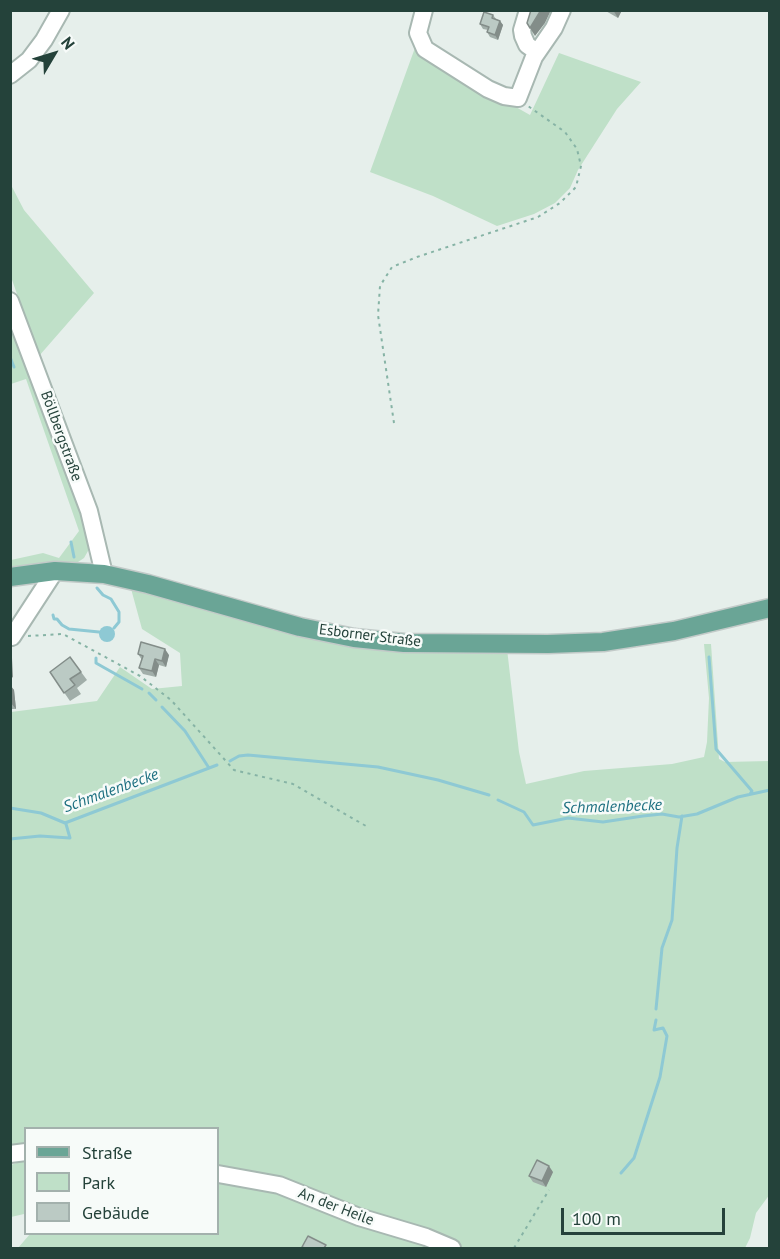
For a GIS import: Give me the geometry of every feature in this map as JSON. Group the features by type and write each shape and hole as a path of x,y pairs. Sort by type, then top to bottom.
{"main road":[{"name":"Esborner Straße","path":"10,577 55,571 104,574 148,584 300,627 354,638 404,643 603,642 674,631 770,608"}],"street":[{"path":"10,75 28,60 44,40 61,10"},
{"path":"424,10 418,33 425,49 488,89 504,96 518,98 537,52 554,28 562,10"},
{"path":"528,10 522,30 523,36 527,45 537,52"},
{"name":"Böllbergstraße","path":"10,301 89,512 104,574"},
{"path":"12,637 55,571"},
{"name":"An der Heile","path":"219,1174 279,1185 359,1217 426,1237 452,1248"}],"path":[{"path":"394,423 378,315 380,286 392,267 538,218 560,203 576,187 581,166 578,149 565,132 518,98"},
{"path":"12,637 63,634 140,676 171,700 234,770 293,784 366,826"},
{"path":"514,1248 549,1190"}],"green space":[{"path":"416,45 431,59 530,115 559,53 641,82 617,109 578,170 570,188 555,203 534,214 497,226 433,196 370,172"},
{"path":"11,185 24,210 94,293 39,356 11,277"},
{"path":"10,315 92,544 84,558 75,564 11,570 11,560 43,553 59,558 79,531 26,379 11,384"},
{"path":"130,585 208,610 507,649 519,752 526,784 584,771 672,764 704,757 709,698 704,644 711,644 719,759 725,762 769,761 770,1194 756,1213 745,1248 18,1248 29,1235 219,1235 219,1127 24,1127 24,1147 11,1149 11,712 97,701 120,667 152,689 182,686 180,653 142,629"},
{"path":"24,1160 24,1214 11,1217 11,1165"}],"water":[{"path":"107,626 115,634 107,642 99,634"}],"building":[{"path":"531,10 541,10 530,28 527,23"},
{"path":"484,12 500,21 495,35 487,32 489,27 480,24"},
{"path":"141,642 165,649 162,661 155,659 152,671 139,668 143,656 138,654"},
{"path":"70,657 81,672 70,679 75,685 64,693 50,672"},
{"path":"537,1160 549,1166 542,1181 529,1176"},
{"path":"308,1236 326,1245 324,1248 302,1247"}],"waterway":[{"path":"10,357 14,367"},
{"path":"71,542 74,557"},
{"path":"97,588 111,599 119,612 119,622 114,628"},
{"path":"53,615 54,619 69,629 99,632"},
{"path":"709,657 716,749 752,791 750,794"},
{"path":"96,658 96,663 142,689"},
{"path":"149,693 156,700"},
{"path":"162,707 185,731 209,768"},
{"name":"Schmalenbecke","path":"230,761 239,756 248,755 378,767 438,780 489,795"},
{"name":"Schmalenbecke","path":"10,808 41,813 65,823 217,765"},
{"name":"Schmalenbecke","path":"498,800 524,812 533,825 568,818 603,822 662,814 679,817 697,814 738,797 770,790"},
{"path":"656,1009 662,948 672,920 677,848 682,816"},
{"path":"10,839 40,836 70,838 66,824"},
{"path":"621,1173 634,1158 660,1077 667,1036 663,1028 654,1030 656,1020"}]}
